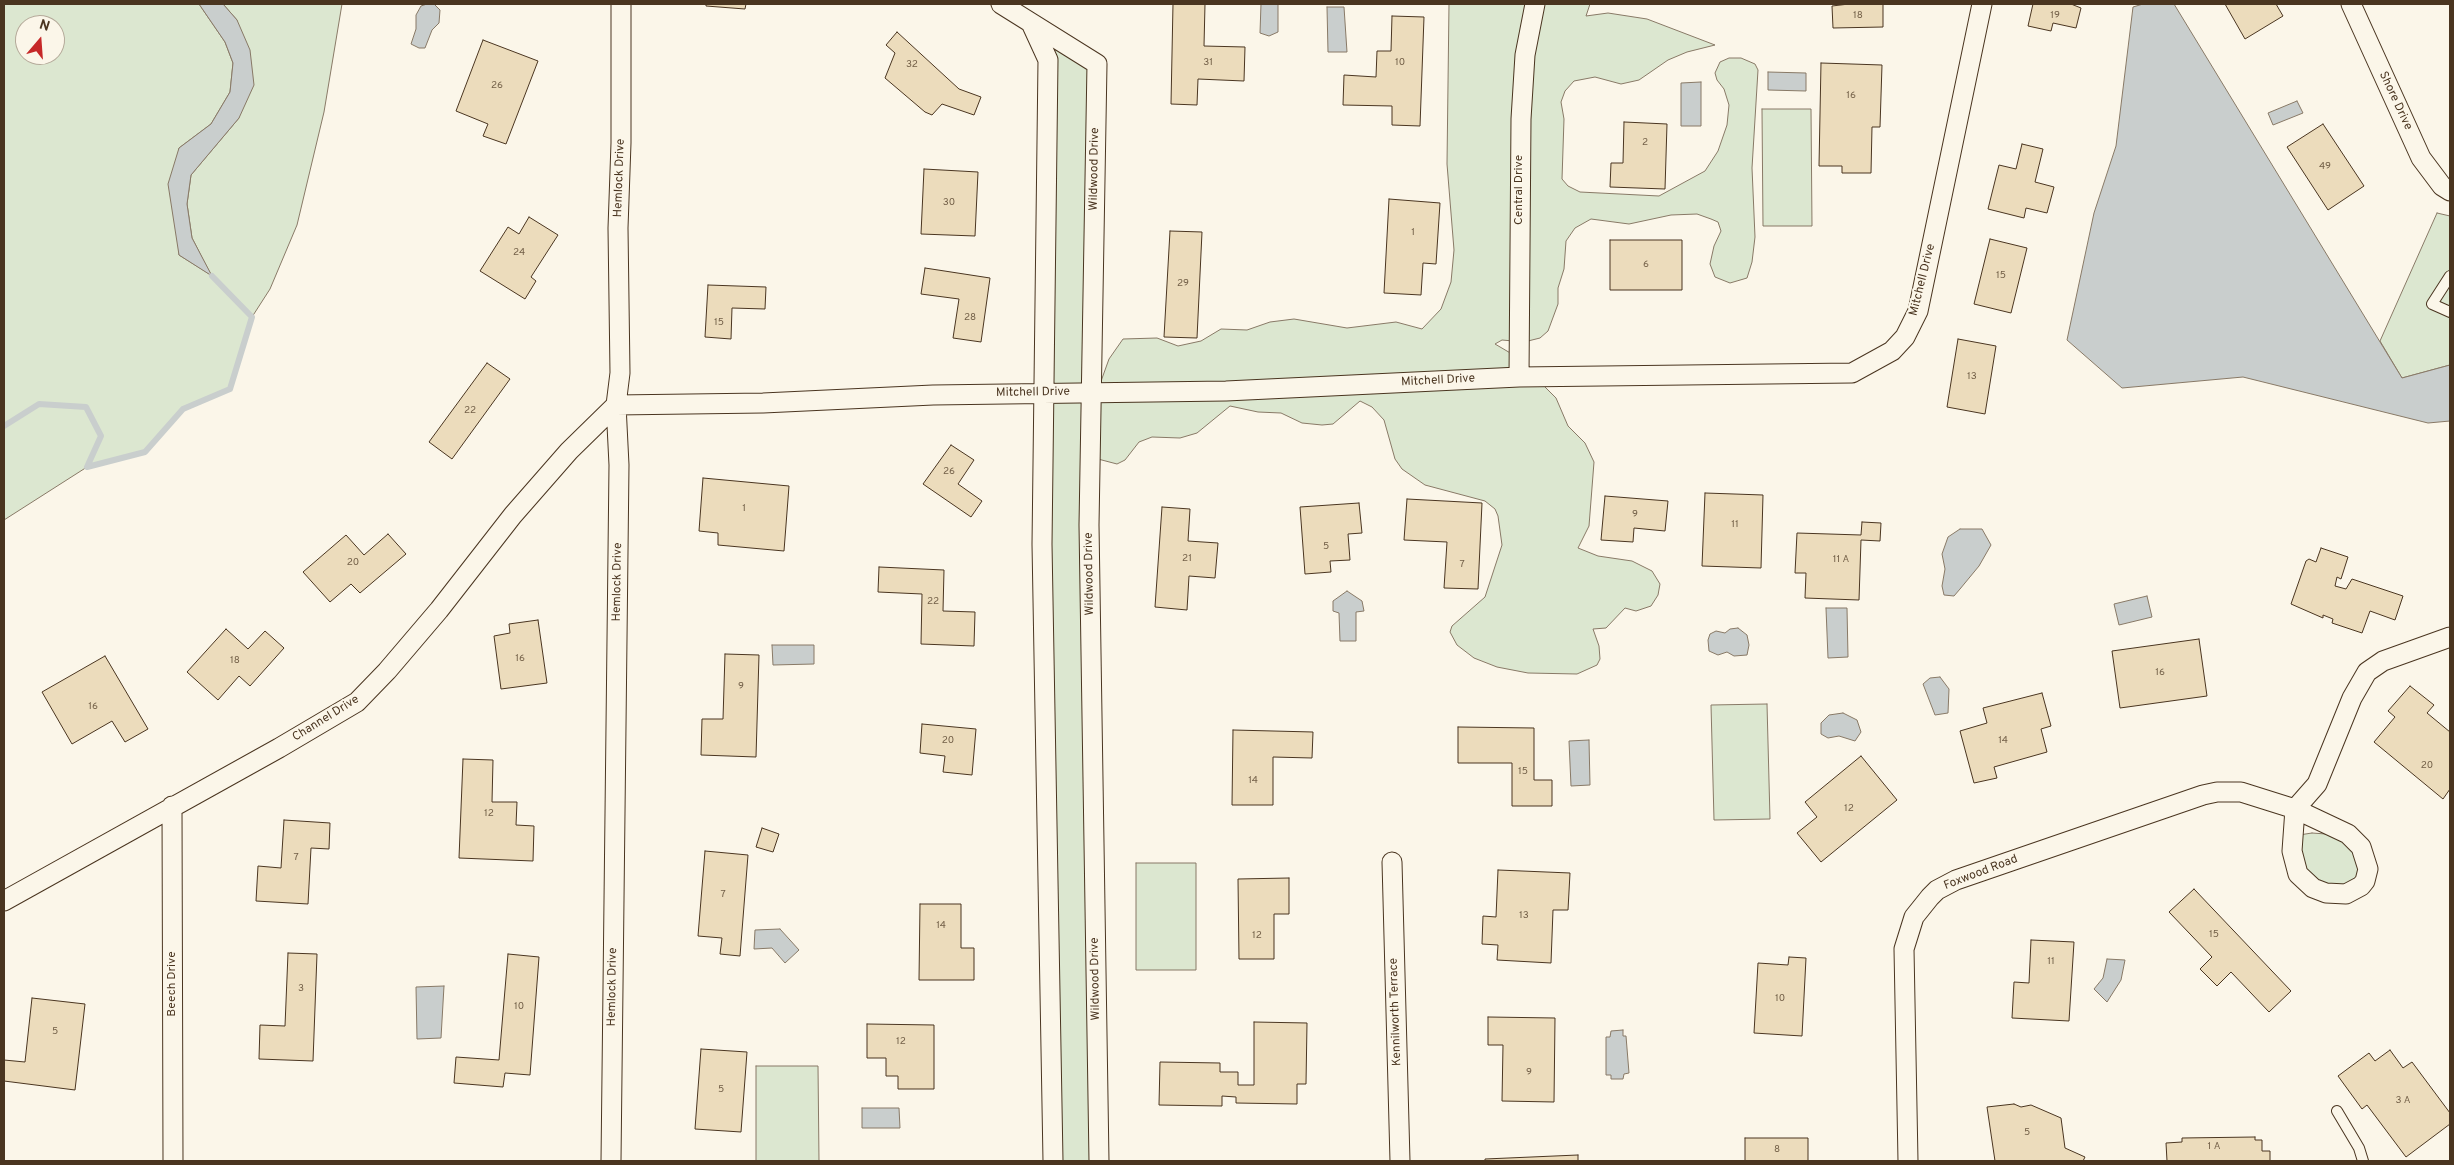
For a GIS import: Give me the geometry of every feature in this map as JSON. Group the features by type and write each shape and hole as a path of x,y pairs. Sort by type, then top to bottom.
{"street":[{"name":"Hemlock Drive","path":"612,1161 619,465 616,405 620,373 618,228 621,143 621,4"},
{"name":"Wildwood Drive","path":"1001,4 1097,64 1089,526 1099,1161"},
{"name":"Central Drive","path":"1519,377 1521,119 1525,55 1534,4"},
{"name":"Mitchell Drive","path":"616,405 763,403 933,394 1226,391 1519,377 1852,373 1892,351 1905,337 1918,311 1982,4"},
{"name":"Shore Drive","path":"2351,4 2421,158 2442,186 2450,191"},
{"path":"1031,23 1048,60 1042,544 1053,1161"},
{"name":"Channel Drive","path":"4,901 172,806 280,748 357,702 387,671 439,610 514,515 616,405"},
{"path":"2295,809 2317,784 2352,698 2367,672 2383,661 2450,637"},
{"name":"Foxwood Road","path":"1908,1161 1904,949 1914,917 1937,890 1956,880 2203,795 2217,792 2241,792 2295,809 2348,834 2361,847 2368,869 2367,876 2361,886 2346,894 2326,893 2313,888 2298,874 2292,852 2295,809"},
{"name":"Beech Drive","path":"172,806 173,1161"},
{"name":"Kennilworth Terrace","path":"1392,862 1400,1161"}],"lane":[{"path":"2450,276 2432,304 2450,312"},
{"path":"2337,1111 2360,1148 2363,1161"}],"green space":[{"path":"4,4 199,4 225,42 233,63 230,92 211,124 179,148 179,255 211,275 192,238 187,204 191,175 239,118 237,20 223,4 342,4 324,112 297,225 270,289 252,317 230,389 183,409 145,452 87,467 4,520"},
{"path":"1449,4 1590,4 1586,16 1608,13 1647,19 1715,45 1687,52 1668,60 1639,80 1621,84 1595,77 1574,81 1565,91 1561,102 1564,119 1562,179 1568,186 1580,192 1659,196 1705,171 1718,151 1727,125 1729,105 1724,89 1717,80 1715,73 1720,62 1729,58 1741,58 1755,64 1758,70 1752,168 1755,237 1752,262 1747,278 1730,283 1715,277 1710,264 1714,246 1721,231 1718,222 1711,219 1697,214 1671,215 1629,224 1591,219 1575,228 1566,241 1564,269 1558,288 1558,304 1548,331 1540,338 1524,342 1502,340 1495,344 1512,354 1556,398 1568,426 1585,443 1594,462 1589,526 1578,548 1598,556 1632,561 1652,571 1660,584 1658,595 1651,606 1636,611 1625,608 1606,628 1593,629 1599,646 1600,659 1597,665 1577,674 1528,673 1497,667 1474,658 1457,645 1450,632 1452,626 1485,597 1502,545 1498,516 1495,509 1485,501 1425,485 1402,469 1395,459 1384,420 1372,407 1360,401 1333,424 1322,425 1302,423 1281,413 1258,412 1230,406 1197,433 1180,438 1152,437 1139,442 1125,460 1117,464 1098,459 1100,384 1109,359 1123,339 1157,338 1178,346 1201,341 1221,329 1247,330 1270,322 1294,319 1347,328 1396,322 1422,329 1441,309 1451,282 1454,250 1447,164"},
{"path":"1031,23 1097,64 1099,1161 1053,1161 1048,60"},
{"path":"1762,109 1811,109 1812,226 1763,226"},
{"path":"2437,213 2450,216 2450,365 2402,378 2380,341"},
{"path":"1767,704 1770,819 1714,820 1711,705"},
{"path":"2312,833 2326,834 2356,848 2361,871 2350,886 2316,884 2303,864 2299,835"},
{"path":"1136,863 1196,863 1196,970 1136,970"},
{"path":"756,1066 818,1066 819,1161 756,1161"}],"shaded area":[{"path":"199,4 223,4 237,20 250,50 254,85 239,118 191,175 187,204 192,238 212,276 179,255 168,184 179,148 211,124 230,92 233,63 225,42"},
{"path":"434,4 440,10 439,23 432,30 425,48 419,48 411,44 416,29 416,15 421,6"},
{"path":"1261,4 1278,4 1278,32 1269,36 1260,33"},
{"path":"2143,4 2174,4 2402,378 2450,365 2450,421 2428,423 2243,377 2122,388 2067,340 2094,213 2116,146 2133,7"},
{"path":"1327,7 1344,7 1347,52 1328,52"},
{"path":"1768,72 1806,73 1806,91 1768,90"},
{"path":"1701,82 1701,126 1681,126 1681,83"},
{"path":"2297,101 2303,113 2273,125 2268,113"},
{"path":"1960,529 1982,529 1991,545 1979,566 1954,596 1944,595 1942,586 1945,569 1942,554 1948,537"},
{"path":"1347,591 1362,601 1364,611 1356,612 1356,641 1340,641 1339,613 1333,611 1333,601"},
{"path":"2147,596 2152,617 2119,625 2114,604"},
{"path":"1826,608 1847,608 1848,657 1828,658"},
{"path":"1738,628 1747,635 1749,645 1747,655 1734,656 1727,652 1718,655 1709,651 1708,640 1710,634 1716,631 1725,633 1730,629"},
{"path":"772,645 814,645 814,664 773,665"},
{"path":"1940,677 1949,689 1948,713 1935,715 1923,684 1930,678"},
{"path":"1843,713 1857,720 1861,732 1855,741 1839,736 1828,738 1821,734 1821,723 1829,715"},
{"path":"1589,740 1590,785 1571,786 1569,741"},
{"path":"780,929 799,950 785,963 772,948 754,949 755,930"},
{"path":"2107,959 2125,960 2121,980 2107,1002 2094,989 2103,978"},
{"path":"444,986 441,1038 417,1039 416,987"},
{"path":"1623,1030 1623,1036 1626,1036 1629,1073 1624,1074 1623,1079 1611,1079 1611,1075 1606,1075 1606,1037 1610,1037 1611,1031"},
{"path":"862,1108 899,1108 900,1128 862,1128"}],"building":[{"path":"706,4 746,4 745,9 706,6"},
{"path":"1173,4 1205,4 1204,46 1245,47 1244,81 1198,79 1197,105 1171,104"},
{"path":"1883,4 1883,27 1833,28 1832,6"},
{"path":"2033,4 2071,4 2081,8 2076,28 2053,23 2051,31 2028,26"},
{"path":"2225,4 2276,4 2283,16 2245,39"},
{"path":"1392,16 1424,17 1420,126 1392,125 1392,106 1343,105 1344,75 1376,77 1377,51 1391,51"},
{"path":"897,32 959,89 981,97 974,115 942,104 932,115 925,112 885,78 895,53 886,45"},
{"path":"483,40 538,61 506,144 483,136 488,124 456,111"},
{"path":"1821,63 1882,65 1880,127 1872,127 1871,173 1842,173 1842,166 1819,166"},
{"path":"1624,122 1667,124 1665,189 1610,187 1611,163 1623,163"},
{"path":"2323,124 2364,186 2328,210 2287,147"},
{"path":"2022,144 2043,149 2035,182 2054,187 2047,213 2026,208 2024,218 1988,209 1999,165 2016,169"},
{"path":"924,169 978,172 975,236 921,234"},
{"path":"1389,199 1440,203 1436,264 1423,263 1421,295 1384,293"},
{"path":"529,217 558,235 531,277 536,281 525,299 480,271 508,227 519,234"},
{"path":"1170,231 1202,232 1197,338 1164,337"},
{"path":"1990,239 2027,248 2011,313 1974,304"},
{"path":"1610,240 1682,240 1682,290 1610,290"},
{"path":"925,268 990,278 981,342 953,338 959,299 921,294"},
{"path":"708,285 766,287 765,309 732,308 731,339 705,337"},
{"path":"1958,339 1996,346 1985,414 1947,407"},
{"path":"487,363 510,379 452,459 429,442"},
{"path":"951,445 974,460 958,484 982,501 971,517 923,484"},
{"path":"703,478 789,486 784,551 718,545 718,533 699,531"},
{"path":"1705,493 1763,495 1761,568 1702,566"},
{"path":"1605,496 1668,501 1665,531 1634,528 1633,542 1601,540"},
{"path":"1407,499 1482,503 1478,589 1444,588 1447,542 1404,540"},
{"path":"1359,503 1362,533 1348,534 1350,560 1330,561 1331,572 1305,574 1300,507"},
{"path":"1162,507 1190,509 1188,541 1218,543 1215,578 1189,576 1187,610 1155,607"},
{"path":"1862,522 1881,523 1880,541 1861,540 1859,600 1805,598 1806,573 1795,573 1797,533 1861,535"},
{"path":"388,534 406,554 360,593 351,584 330,602 303,572 346,535 364,555"},
{"path":"2321,548 2348,557 2341,579 2337,577 2335,586 2346,589 2352,579 2403,596 2395,620 2370,611 2362,633 2332,623 2333,619 2323,615 2323,618 2291,604 2306,561 2309,559 2316,562"},
{"path":"879,567 944,570 943,611 975,612 974,646 921,644 922,594 878,592"},
{"path":"538,620 547,683 501,689 494,636 510,633 509,624"},
{"path":"226,629 248,649 265,631 284,648 250,686 239,676 218,700 187,672"},
{"path":"2199,639 2207,696 2120,708 2112,651"},
{"path":"725,654 759,655 756,757 701,755 702,719 723,719"},
{"path":"105,656 148,729 125,742 112,721 72,744 42,692"},
{"path":"2410,686 2434,705 2427,713 2450,732 2450,789 2443,799 2374,742 2395,717 2388,711"},
{"path":"2042,693 2051,726 2041,729 2047,752 1994,767 1997,778 1974,783 1960,731 1987,723 1983,708"},
{"path":"922,724 976,729 972,775 943,772 945,756 920,753"},
{"path":"1458,727 1534,728 1534,780 1552,780 1552,806 1512,806 1512,763 1458,763"},
{"path":"1233,730 1313,732 1312,758 1273,757 1273,805 1232,805"},
{"path":"1861,756 1897,800 1821,862 1797,833 1817,817 1805,802"},
{"path":"463,759 493,760 492,802 517,802 516,825 534,826 533,861 459,858"},
{"path":"284,820 330,823 329,849 311,848 308,904 256,901 258,866 281,868"},
{"path":"762,828 779,834 773,852 756,847"},
{"path":"705,851 748,855 740,956 720,954 722,938 698,936"},
{"path":"1498,870 1570,873 1568,910 1553,910 1551,963 1497,960 1498,945 1482,944 1483,916 1496,917"},
{"path":"1289,878 1289,914 1274,914 1274,959 1239,959 1238,879"},
{"path":"2194,889 2291,991 2269,1012 2231,972 2217,986 2200,969 2212,957 2169,912"},
{"path":"920,904 961,904 961,948 974,948 974,980 919,980"},
{"path":"2031,940 2074,942 2069,1021 2012,1018 2014,982 2029,983"},
{"path":"288,953 317,954 313,1061 259,1059 260,1025 285,1026"},
{"path":"508,954 539,957 530,1075 505,1073 503,1087 454,1083 456,1057 499,1060"},
{"path":"1789,957 1806,958 1802,1036 1754,1033 1758,963 1788,965"},
{"path":"32,998 85,1004 75,1090 4,1081 4,1060 25,1062"},
{"path":"1488,1017 1555,1018 1554,1102 1502,1101 1503,1045 1488,1045"},
{"path":"1254,1022 1307,1023 1306,1084 1297,1084 1297,1104 1236,1103 1236,1097 1222,1096 1222,1106 1159,1105 1160,1062 1220,1063 1220,1072 1238,1072 1238,1085 1254,1085"},
{"path":"867,1024 934,1025 934,1089 898,1089 898,1076 886,1076 886,1058 867,1058"},
{"path":"701,1049 747,1052 741,1132 695,1129"},
{"path":"2390,1050 2403,1068 2412,1062 2450,1113 2450,1124 2406,1157 2367,1105 2362,1109 2338,1076 2369,1053 2375,1061"},
{"path":"2014,1104 2021,1107 2031,1105 2061,1118 2065,1148 2085,1157 2083,1161 1995,1161 1987,1107"},
{"path":"2255,1137 2255,1140 2262,1140 2262,1151 2270,1151 2270,1161 2167,1161 2166,1143 2182,1142 2182,1138"},
{"path":"1745,1138 1808,1138 1808,1161 1745,1161"},
{"path":"1578,1155 1578,1161 1485,1161 1485,1159"}],"waterway":[{"path":"4,426 39,404 86,407 101,436 87,467 145,452 183,409 230,389 252,317 212,276"}]}
